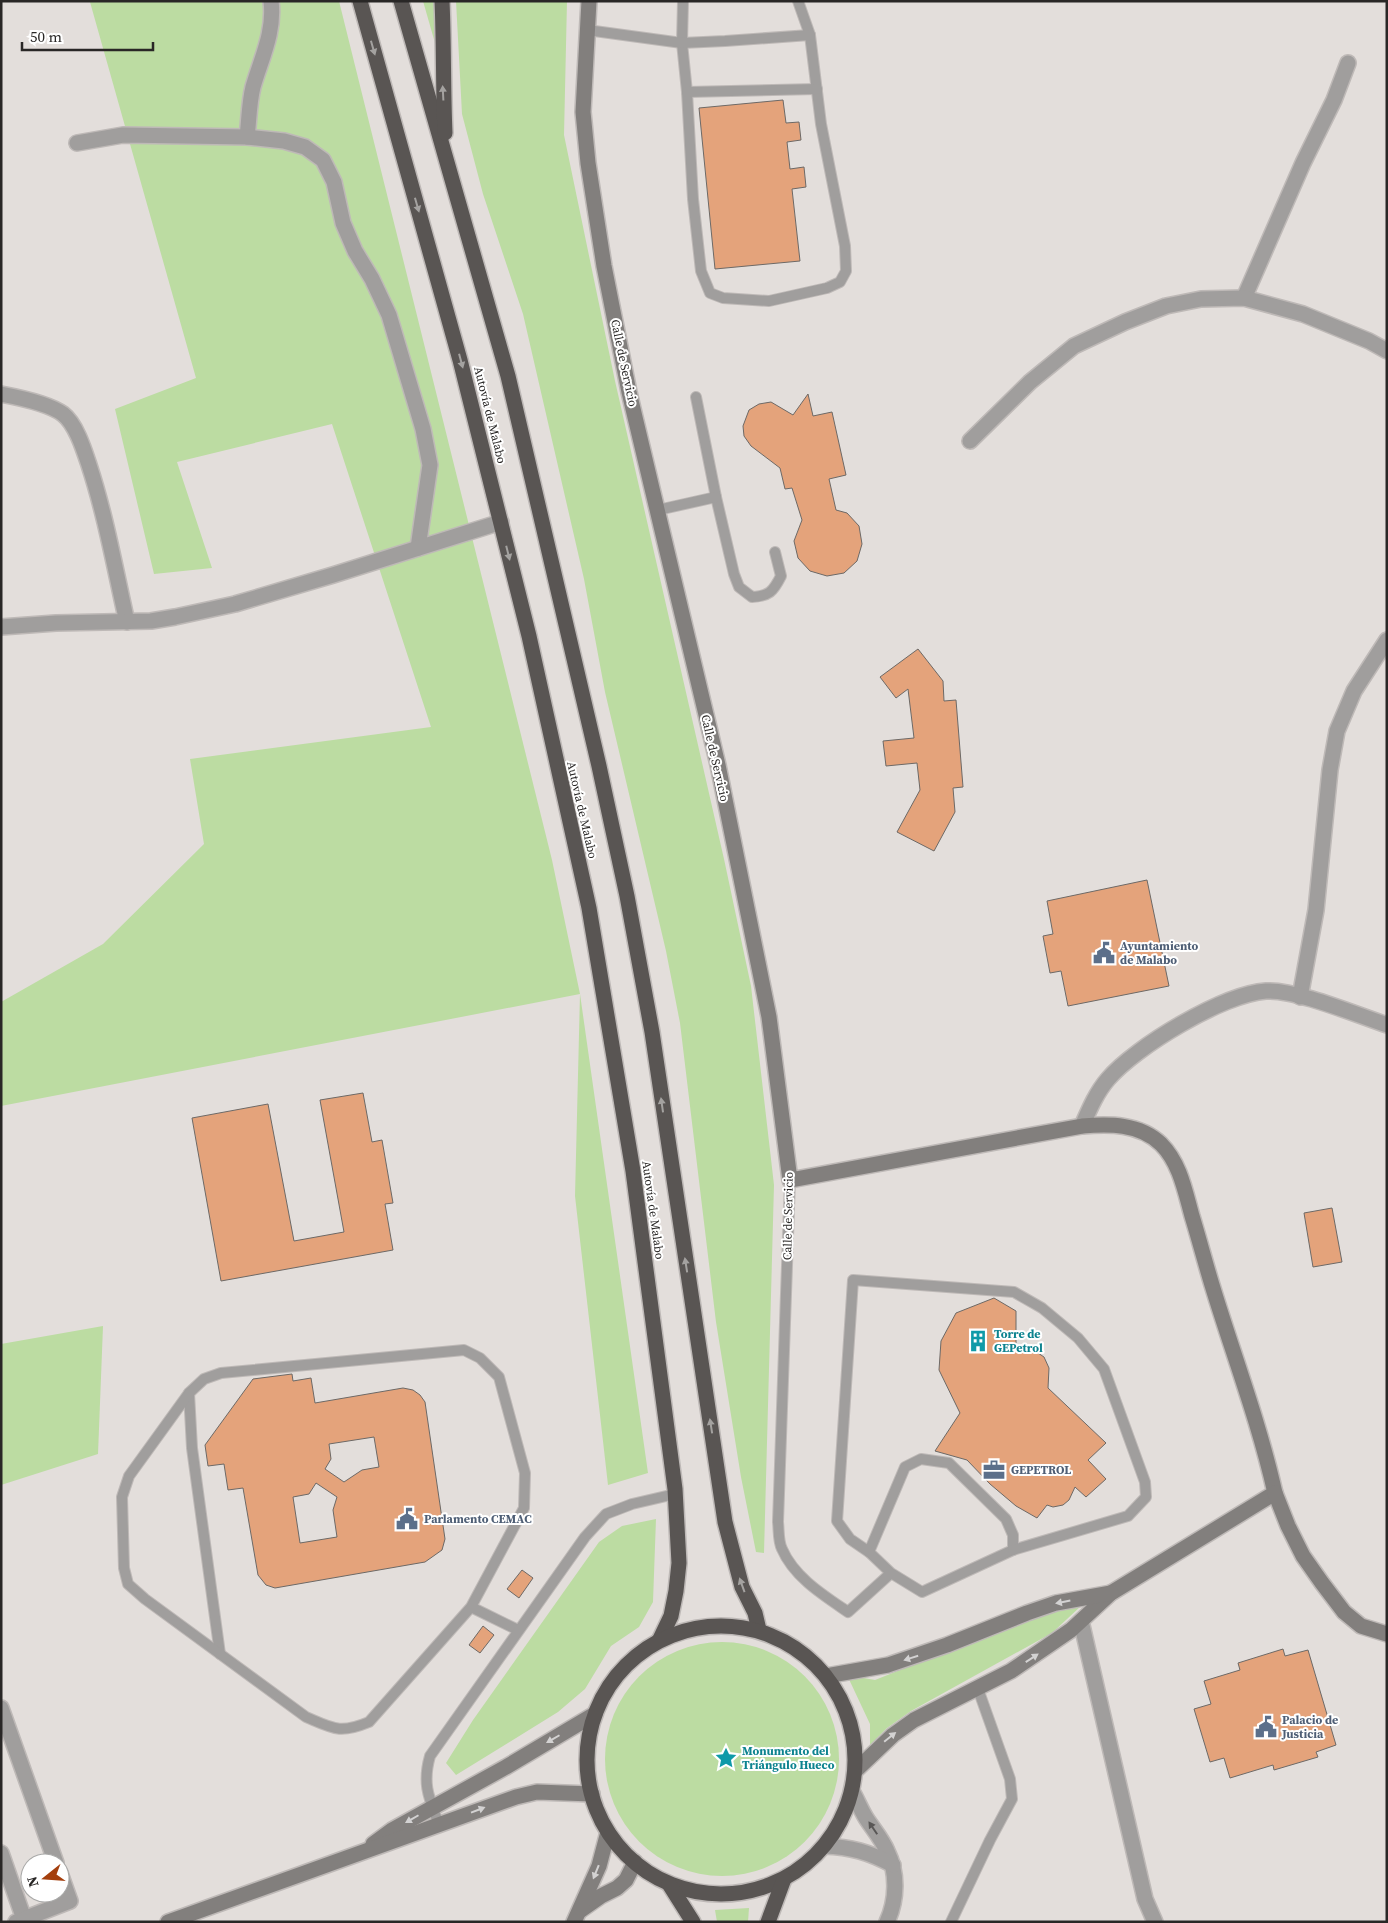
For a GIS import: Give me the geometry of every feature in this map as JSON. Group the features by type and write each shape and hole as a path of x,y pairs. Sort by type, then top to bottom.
{"highway":[{"name":"Autovía de Malabo","path":"360,1 460,360 529,636 589,908 633,1171 675,1494 679,1563 671,1616 660,1639"},
{"name":"Autovía de Malabo","path":"401,1 508,376 595,746 627,896 652,1032 725,1522 742,1587 755,1613 759,1630"},
{"path":"442,1 444,41 442,80 447,159"},
{"path":"719,1625 740,1626 759,1630 796,1648 812,1661 826,1676 840,1698 852,1730 855,1750 855,1771 846,1811 837,1830 824,1846 806,1865 784,1879 762,1888 739,1894 715,1894 692,1891 669,1884 651,1874 620,1848 598,1814 588,1774 590,1734 595,1714 603,1696 619,1673 643,1650 660,1639 699,1627 719,1625"},
{"path":"768,1922 784,1879"},
{"path":"669,1884 693,1922"}],"street":[{"path":"247,137 253,88 267,47 272,11 271,1"},
{"name":"Calle de Servicio","path":"589,1 582,112 604,266 628,382 718,765 769,1017 790,1180"},
{"path":"1244,298 1348,63"},
{"path":"77,143 123,134 247,137 284,141 305,147 324,160 334,182 343,224 355,252 372,279 389,315 423,429 430,465 418,548"},
{"path":"970,441 1030,382 1074,346 1166,306 1201,299 1244,298 1303,314 1369,341 1387,351"},
{"path":"1,394 34,401 63,414 75,430 84,450 102,504 127,622"},
{"path":"1,627 56,622 127,622 175,617 235,604 500,522"},
{"path":"1300,997 1316,910 1330,770 1337,732 1354,691 1385,646"},
{"path":"1082,1126 1096,1096 1108,1079 1149,1043 1206,1012 1239,997 1266,991 1300,997 1387,1025"},
{"path":"790,1180 1082,1126 1109,1124 1131,1127 1160,1143 1172,1158 1181,1176 1212,1284 1268,1462 1275,1492 1288,1526 1303,1556 1344,1612 1361,1626 1387,1634"},
{"path":"855,1771 893,1735 914,1720 1012,1671 1046,1649 1081,1621 1111,1593 1275,1492"},
{"path":"826,1676 888,1665 947,1645 1056,1603 1111,1593"},
{"path":"1081,1621 1145,1899 1155,1922"},
{"path":"1,1708 52,1853"},
{"path":"366,1849 392,1830 506,1767 595,1714"},
{"path":"852,1791 866,1819 887,1850 893,1865 895,1880 894,1900 887,1922"},
{"path":"168,1922 311,1871 366,1849 395,1842 502,1801 537,1792 592,1794"},
{"path":"577,1917 599,1866 608,1832"},
{"path":"824,1846 847,1847 878,1857 893,1865"},
{"path":"1,1853 20,1920 65,1903"},
{"path":"577,1917 601,1896 617,1888 626,1880 635,1862"}],"lane":[{"path":"683,1 682,43 687,92 693,199 701,271 710,293 723,298 769,301 827,288 840,282 846,272 845,246 821,124 810,35 798,1"},
{"path":"587,30 682,43 725,42 810,35"},
{"path":"687,92 817,89"},
{"path":"696,397 734,574 739,587 752,597 764,596 775,588 781,576 775,552"},
{"path":"658,510 716,497"},
{"name":"Calle de Servicio","path":"790,1180 778,1522 781,1547 791,1564 804,1580 848,1612 891,1573"},
{"path":"853,1280 1014,1292 1042,1308 1063,1324 1078,1338 1104,1369 1145,1482 1146,1497 1128,1516 1013,1550 922,1592 891,1573 870,1552 850,1539 837,1521 853,1280"},
{"path":"464,1350 480,1358 499,1377 525,1473 524,1508 471,1607 369,1722 352,1729 335,1729 306,1716 145,1599 128,1584 124,1568 122,1497 129,1476 189,1393 204,1379 221,1373 464,1350"},
{"path":"189,1393 192,1448 220,1654"},
{"path":"870,1552 905,1467 921,1459 949,1463 1006,1519 1012,1535 1013,1550"},
{"path":"439,1825 426,1787 430,1756 585,1536 606,1514 632,1504 675,1494"},
{"path":"471,1607 518,1630"},
{"path":"951,1922 1012,1799 1010,1779 978,1689"}],"green space":[{"path":"339,1 552,860 580,994 1,1106 1,1002 103,944 204,844 190,759 431,727 332,424 177,462 212,568 154,574 115,409 196,378 90,2"},
{"path":"423,1 438,1 437,50"},
{"path":"456,1 567,1 564,135 615,381 724,859 751,986 774,1185 764,1553 756,1552 741,1477 716,1322 680,1023 666,951 605,692 584,579 523,314 483,194 462,114"},
{"path":"580,994 648,1473 608,1485 575,1196"},
{"path":"103,1326 98,1454 1,1485 1,1344"},
{"path":"656,1519 653,1602 639,1627 611,1646 585,1689 558,1712 456,1775 446,1763 473,1720 599,1542 622,1526"},
{"path":"1081,1606 1052,1633 911,1711 887,1728 870,1745 870,1724 847,1675 875,1680 1053,1609"},
{"path":"722,1642 756,1647 767,1651 787,1662 812,1685 830,1714 834,1725 839,1759 834,1793 830,1804 819,1824 796,1849 767,1867 756,1871 722,1876 688,1871 677,1867 657,1856 632,1833 614,1804 610,1793 605,1759 610,1725 614,1714 625,1694 648,1669 677,1651 688,1647"},
{"path":"749,1908 748,1922 717,1922 715,1910"}],"building":[{"path":"783,100 786,123 799,122 801,140 787,142 790,169 804,167 806,187 792,189 800,261 715,269 699,108"},
{"path":"808,394 813,416 832,412 846,475 829,479 836,510 847,513 859,526 862,544 857,561 844,573 827,576 810,571 798,558 794,541 802,520 792,488 785,489 780,468 751,446 744,436 743,426 749,410 759,404 771,402 793,415"},
{"path":"918,649 943,681 944,701 956,700 963,787 953,788 955,812 934,851 897,832 920,790 917,763 886,766 883,741 914,738 908,689 896,698 880,677"},
{"name":"Ayuntamiento de Malabo","path":"1147,880 1169,986 1068,1006 1061,971 1050,973 1043,936 1053,934 1047,901"},
{"path":"363,1093 372,1142 382,1140 393,1203 385,1204 393,1250 221,1281 192,1118 268,1104 294,1241 344,1232 320,1100"},
{"path":"1332,1208 1342,1262 1313,1267 1304,1213"},
{"path":"994,1298 1016,1311 1016,1349 1032,1349 1044,1357 1049,1368 1048,1388 1106,1443 1088,1460 1106,1479 1086,1497 1075,1487 1069,1500 1063,1505 1053,1507 1047,1505 1037,1518 1016,1506 990,1484 967,1460 935,1451 960,1413 939,1370 941,1341 956,1313"},
{"path":"292,1374 293,1381 311,1378 315,1403 403,1388 413,1390 420,1395 425,1402 445,1539 442,1550 425,1562 275,1588 266,1585 258,1575 243,1488 228,1490 224,1464 208,1466 205,1445 253,1379","holes":["374,1437 379,1467 362,1470 344,1482 325,1469 331,1459 329,1444","316,1483 337,1497 333,1510 337,1537 300,1543 293,1497 309,1494"]},
{"path":"522,1570 533,1578 519,1598 507,1589"},
{"path":"483,1626 494,1635 480,1653 469,1645"},
{"name":"Palacio de Justicia","path":"1283,1649 1285,1656 1308,1650 1336,1745 1316,1752 1318,1757 1274,1770 1273,1765 1230,1778 1224,1758 1210,1762 1194,1709 1211,1704 1204,1681 1240,1670 1238,1663"}],"place":[{"name":"Ayuntamiento de Malabo","path":"1104,953"},
{"name":"Torre de GEPetrol","path":"978,1341"},
{"name":"GEPETROL","path":"994,1470"},
{"name":"Parlamento CEMAC","path":"407,1519"},
{"name":"Palacio de Justicia","path":"1266,1727"},
{"name":"Monumento del Triángulo Hueco","path":"726,1758"}]}
